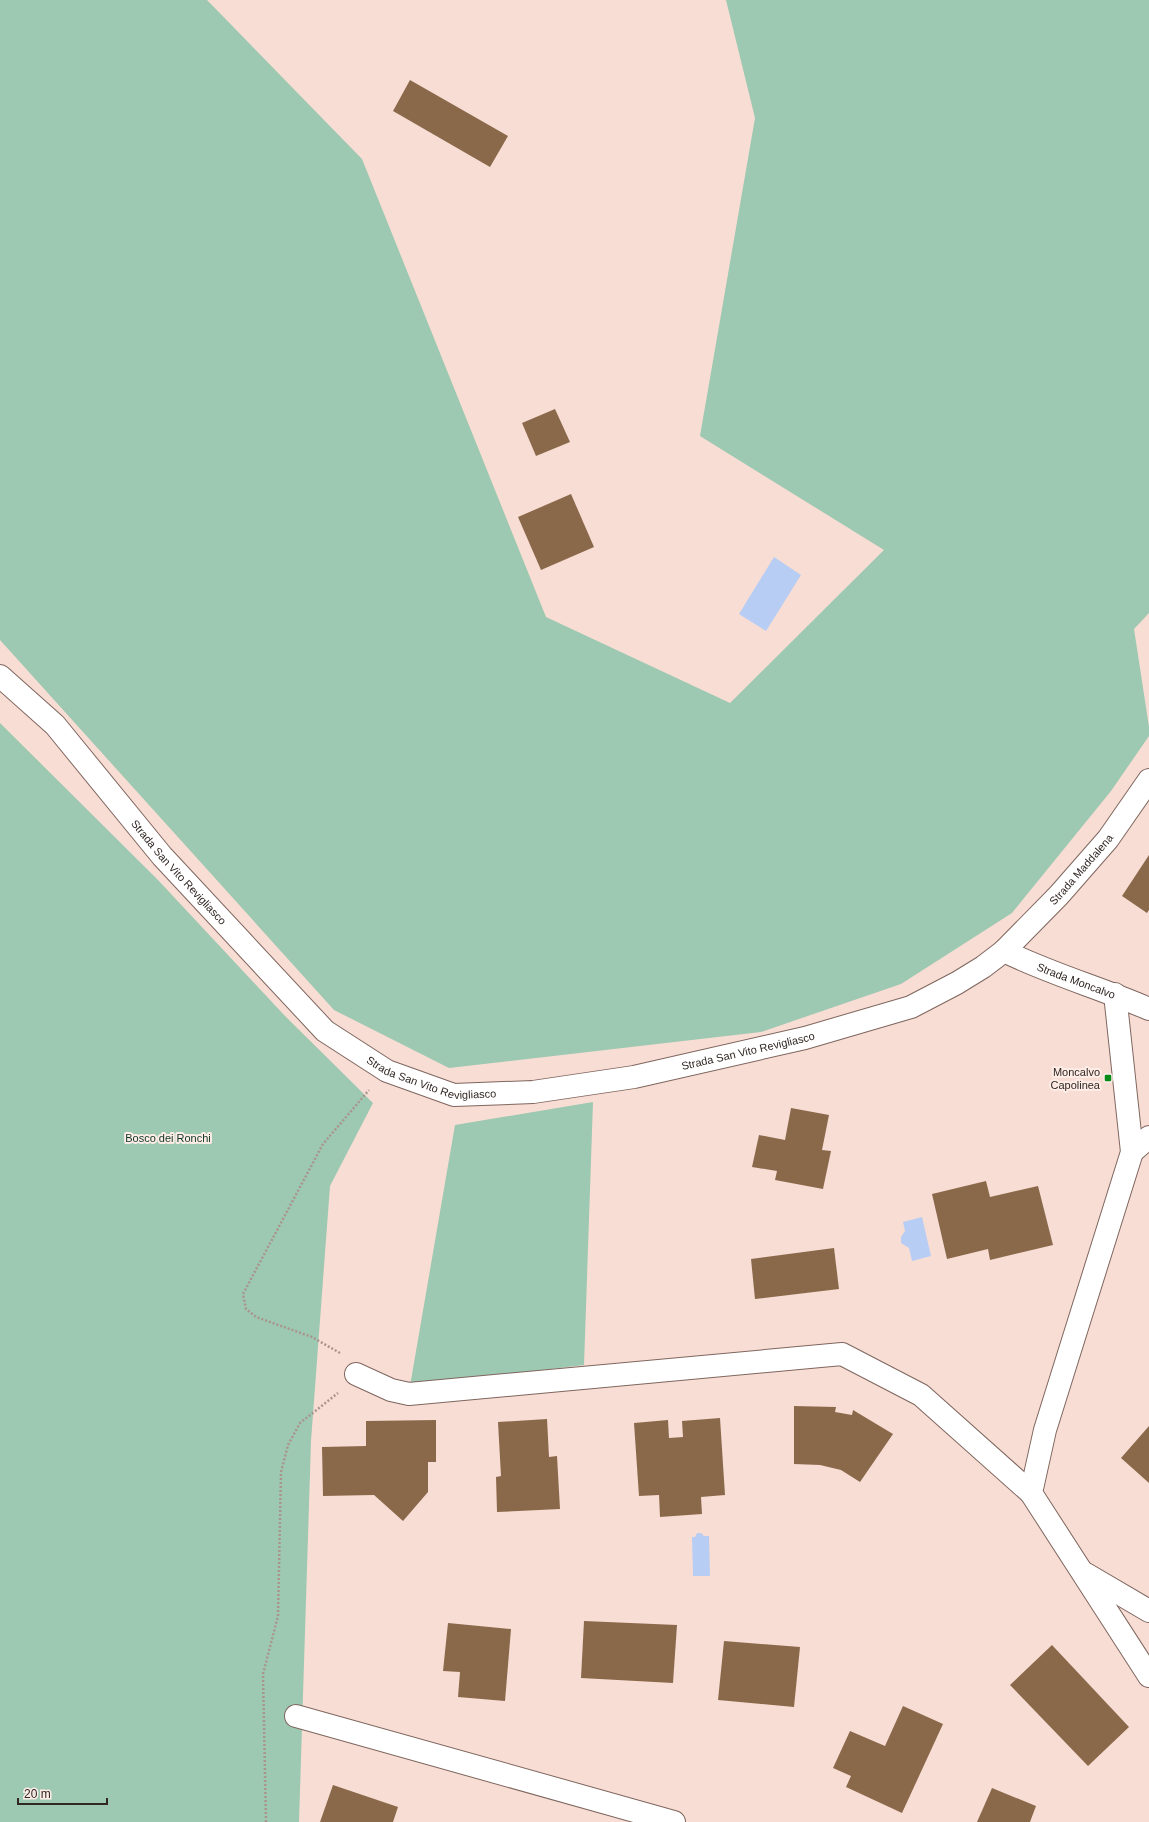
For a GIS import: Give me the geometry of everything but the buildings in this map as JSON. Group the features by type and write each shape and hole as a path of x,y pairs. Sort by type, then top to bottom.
{"street":[{"name":"Strada San Vito Revigliasco","path":"0,676 55,725 162,856 325,1031 387,1071 454,1095 533,1092 634,1077 805,1038 911,1007 957,983 983,967 1004,951"},
{"name":"Strada Maddalena","path":"1004,951 1059,895 1108,838 1149,780"},
{"name":"Strada Moncalvo","path":"1004,951 1029,964 1114,994 1149,1009"},
{"path":"1031,1493 1045,1430 1132,1152 1122,1078 1114,994 1149,996"},
{"path":"1132,1152 1149,1137"},
{"path":"356,1374 391,1390 409,1394 842,1354 921,1395 1031,1493 1149,1676"},
{"path":"1081,1571 1149,1611"},
{"path":"296,1716 674,1822"}],"path":[{"path":"266,1822 262,1674 278,1616 281,1472 288,1445 300,1423 351,1383 356,1374 352,1360 312,1337 256,1317 246,1309 243,1294 323,1144 387,1071"}],"green space":[{"path":"0,0 207,0 362,159 546,617 730,703 884,550 700,436 755,118 726,0 1149,0 1149,613 1134,629 1149,727 1149,736 1111,791 1012,913 901,984 761,1032 449,1068 334,1010 0,640"},
{"name":"Bosco dei Ronchi","path":"0,723 158,880 285,1016 373,1103 330,1186 311,1441 299,1822 0,1822"},
{"path":"593,1102 584,1365 410,1386 455,1125"}],"water":[{"path":"774,557 801,575 766,631 739,614"},
{"path":"922,1217 931,1256 912,1261 909,1248 901,1243 901,1237 905,1231 903,1222"},
{"path":"697,1533 701,1533 704,1536 709,1536 710,1576 693,1576 692,1537 695,1537"}],"place":[{"name":"Moncalvo Capolinea","path":"1108,1078"}]}
